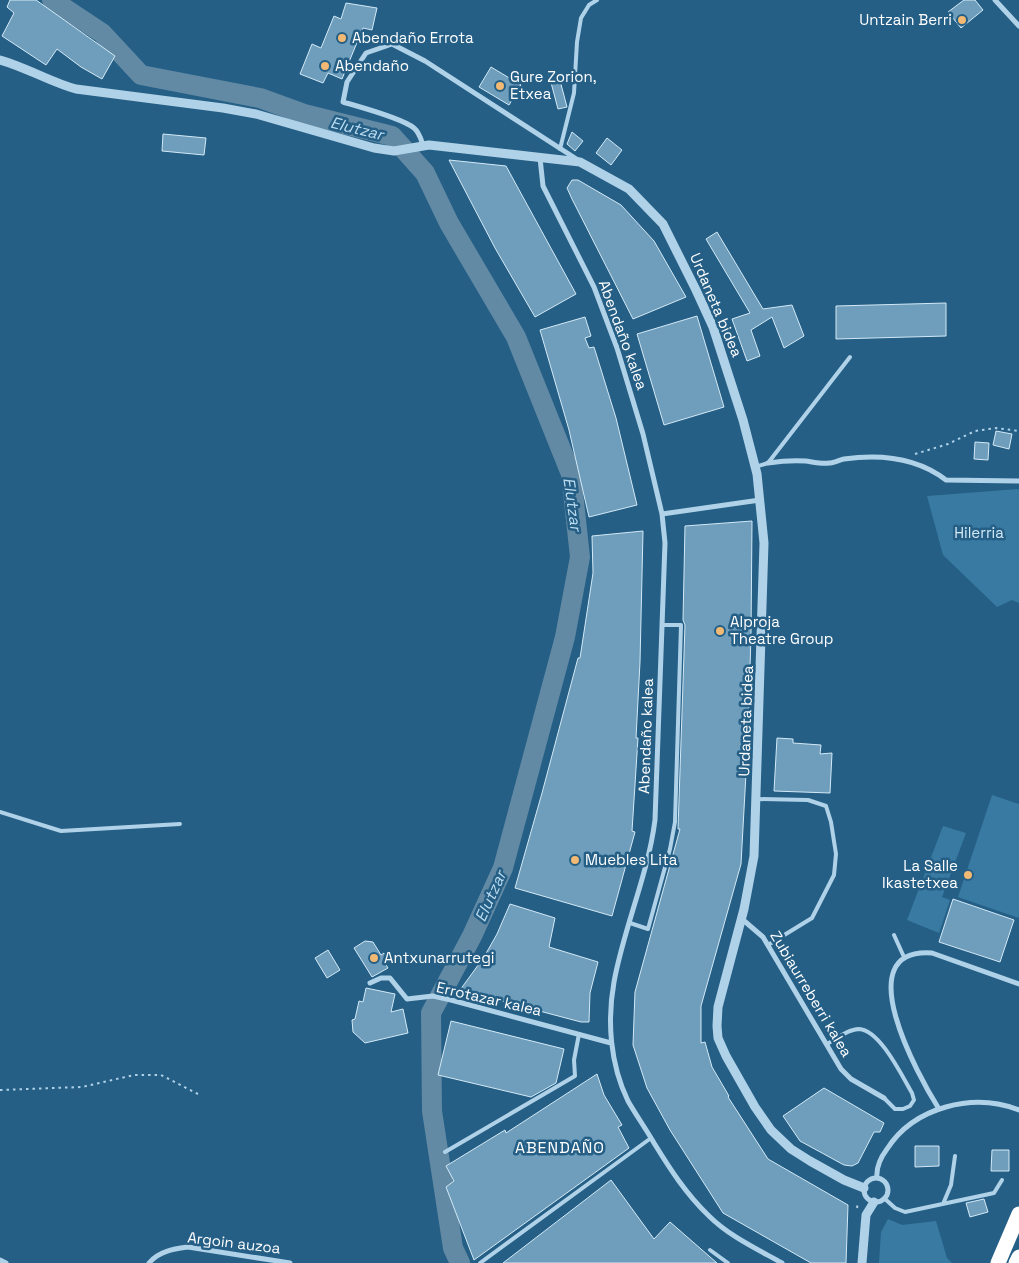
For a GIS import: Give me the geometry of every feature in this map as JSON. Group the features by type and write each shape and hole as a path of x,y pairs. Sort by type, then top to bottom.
{"highway":[{"path":"998,1263 1019,1214"},
{"path":"1016,1263 1019,1256"}],"street":[{"path":"995,0 1019,26"},
{"path":"420,146 419,134 414,128 343,102 348,82 366,53 392,44 426,61 580,162"},
{"name":"Urdaneta bidea","path":"0,60 76,89 224,108 256,114 374,148 394,151 420,146 478,150 580,162 630,189 663,224 713,327 743,420 761,500 764,543 754,856 742,919 718,1007 718,1038 726,1056 762,1118 782,1141 810,1161 844,1180 864,1188"},
{"name":"Abendaño kalea","path":"540,158 543,186 594,288 617,348 643,434 662,514 665,543 655,820 653,837 614,981 610,1018 611,1043 628,1100 683,1189 709,1217 730,1233 782,1263"},
{"path":"768,463 788,460 829,464 841,460 859,458 903,459 918,464 946,480 1019,481"},
{"path":"662,514 761,500"},
{"name":"Zubiaurreberri kalea","path":"742,919 763,937 841,1069 851,1078 884,1098"},
{"path":"939,1109 904,1043 894,1011 890,983 895,966 904,958 920,952 932,953 1019,984"},
{"name":"Errotazar kalea","path":"370,983 381,978 390,978 406,999 433,996 611,1043"},
{"path":"877,1178 876,1172 883,1153 891,1142 907,1126 924,1115 939,1109 985,1102 1019,1110"},
{"path":"862,1263 866,1215 874,1202 884,1198 888,1190 885,1182 877,1178 869,1180 864,1188 865,1196 874,1202"},
{"name":"Argoin auzoa","path":"149,1263 154,1257 172,1249 188,1247 290,1263"},
{"path":"0,1260 6,1263"}],"lane":[{"path":"560,149 574,93 577,42 581,18 589,5 596,0"},
{"path":"755,468 768,463 850,357"},
{"path":"630,924 648,928 670,849 675,822 681,625 662,625"},
{"path":"757,799 808,800 826,806 832,822 836,854 834,875 812,918 768,946"},
{"path":"0,812 61,831 180,824"},
{"path":"894,935 904,958"},
{"path":"827,1044 858,1029 868,1031 878,1038 912,1093 914,1100 910,1106 903,1109 895,1109 884,1098"},
{"path":"445,1152 575,1076 574,1060 579,1034"},
{"path":"480,1263 651,1138"},
{"path":"943,1204 951,1185 955,1156"},
{"path":"884,1198 890,1205 905,1212 994,1193 1002,1180"},
{"path":"710,1250 728,1263"}],"path":[{"path":"903,459 948,444 975,431 996,428 1019,431"},
{"path":"0,1090 82,1087 134,1075 161,1075 198,1094"}],"green space":[{"name":"Hilerria","path":"1019,489 1019,603 1012,600 997,607 943,555 927,496"},
{"path":"992,795 1019,804 1019,918 958,897"},
{"path":"943,826 966,833 942,897 950,900 939,933 907,920"},
{"path":"888,1219 902,1225 936,1221 947,1258 952,1263 879,1263 881,1232"}],"building":[{"path":"10,0 36,0 115,56 102,79 81,67 57,49 46,65 2,36 14,13 7,7"},
{"name":"Untzain Berri","path":"964,0 975,0 983,10 961,28 948,12"},
{"path":"346,3 377,8 372,30 363,28 342,79 328,73 323,83 300,74 312,44 321,48 334,16 341,19"},
{"name":"Gure Zorion, Etxea","path":"491,67 521,85 509,105 479,87"},
{"path":"558,73 567,107 558,109 549,75"},
{"path":"572,132 583,141 575,151 567,144"},
{"path":"163,134 206,138 204,155 162,151"},
{"path":"607,138 622,150 611,165 596,153"},
{"path":"449,160 506,166 576,294 535,317 495,248"},
{"path":"572,180 578,180 621,205 654,241 686,297 633,319 567,188"},
{"path":"717,232 763,309 792,305 804,336 784,348 772,317 751,330 760,356 747,361 732,319 750,313 706,239"},
{"path":"946,303 946,336 836,339 836,306"},
{"path":"697,316 724,407 664,425 637,334"},
{"path":"585,317 591,336 585,338 589,348 594,347 616,418 637,505 589,517 569,430 540,330"},
{"path":"996,431 1012,434 1009,449 993,445"},
{"path":"975,442 989,443 988,460 974,459"},
{"path":"752,521 748,737 741,864 701,1006 701,1043 705,1042 712,1067 728,1097 768,1159 848,1205 846,1263 811,1263 723,1213 670,1130 647,1088 633,1045 635,992 680,829 678,829 685,625 683,620 685,526"},
{"path":"643,531 636,738 638,738 632,831 635,832 612,916 515,888 578,658 580,658 593,573 592,536"},
{"path":"777,738 793,739 793,743 821,745 820,754 832,753 830,793 774,791"},
{"path":"953,899 1014,920 1000,962 939,942"},
{"path":"510,904 555,918 549,947 598,962 590,993 589,1022 581,1022 460,990 484,957 497,934"},
{"name":"Antxunarrutegi","path":"365,941 373,942 381,955 384,953 388,961 385,963 388,968 372,977 354,948"},
{"path":"328,950 340,970 327,978 315,958"},
{"path":"366,988 395,994 391,1012 403,1009 408,1033 365,1043 353,1032 352,1020 355,1019 359,1001 363,1002"},
{"path":"451,1021 564,1049 556,1083 531,1097 438,1075"},
{"path":"597,1074 604,1095 622,1125 618,1127 629,1148 474,1260 446,1187 454,1181 446,1166 505,1130 506,1133"},
{"path":"824,1088 884,1123 880,1132 874,1132 858,1163 852,1166 844,1165 800,1141 783,1116"},
{"path":"915,1146 939,1146 939,1166 915,1167"},
{"path":"992,1150 1009,1150 1009,1171 991,1171"},
{"path":"611,1180 654,1239 670,1222 717,1263 503,1263"},
{"path":"984,1199 988,1212 970,1217 966,1203"}],"waterway":[{"name":"Elutzar","path":"52,0 102,33 141,75 260,98 304,114 392,136 425,173 449,223 516,337 571,474 580,557 565,637 503,868 472,936 431,1013 432,1111 453,1248 460,1263"}],"place":[{"name":"Untzain Berri","path":"962,20"},
{"name":"Abendaño Errota","path":"342,38"},
{"name":"Abendaño","path":"325,66"},
{"name":"Gure Zorion, Etxea","path":"500,86"},
{"name":"Alproja Theatre Group","path":"720,631"},
{"name":"Muebles Lita","path":"575,860"},
{"name":"La Salle Ikastetxea","path":"968,875"},
{"name":"Antxunarrutegi","path":"374,958"}],"district":[{"name":"ABENDAÑO","path":"560,1147"}]}
